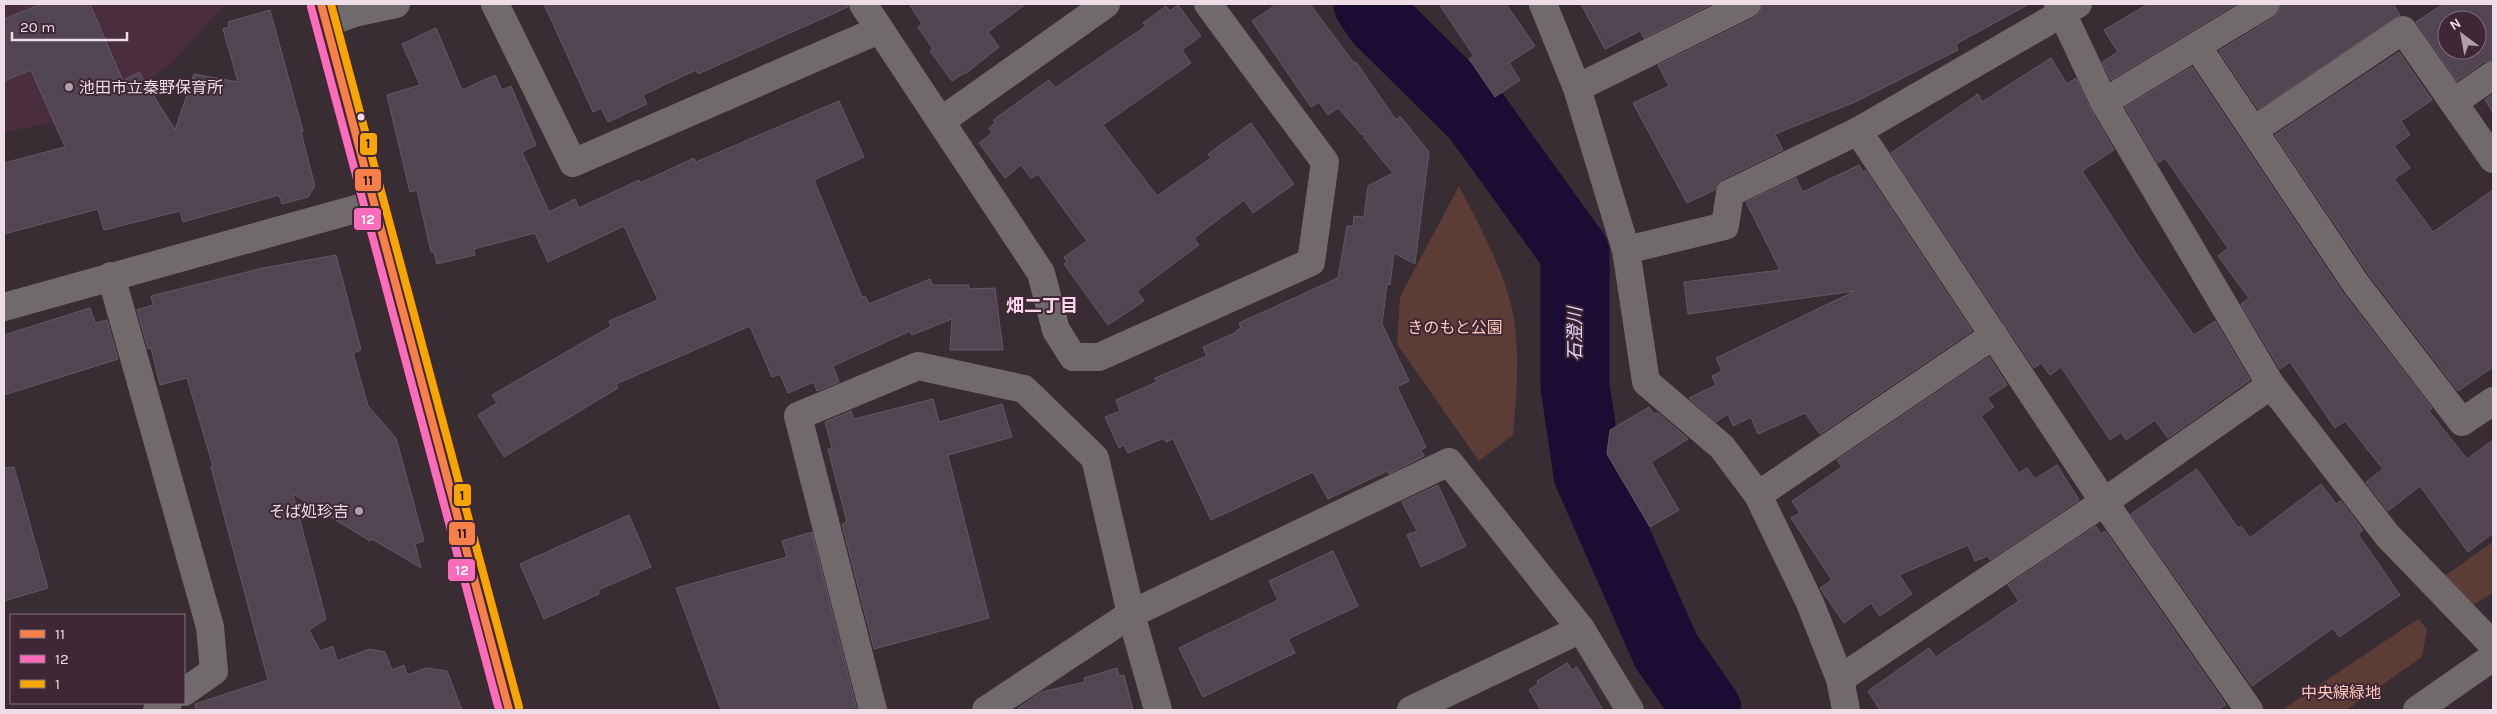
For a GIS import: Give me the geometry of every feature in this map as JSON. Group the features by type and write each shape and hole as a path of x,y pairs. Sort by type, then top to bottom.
{"street":[{"path":"396,4 354,13 324,13 509,710"},
{"path":"496,4 573,163 879,30"},
{"path":"863,4 1041,273 1056,330 1073,357 1099,357 1311,262 1326,162 1208,4"},
{"path":"941,121 1106,4"},
{"path":"1543,4 1577,88 1626,250 1646,382 1722,447 1758,495 1810,603 1840,679 1846,710"},
{"path":"1577,88 1747,4"},
{"path":"2104,102 2266,4"},
{"path":"1626,250 1725,226 1730,193 1858,130 2066,7 2104,102 2271,385 2387,536 2493,646"},
{"path":"2254,130 2403,30 2493,159"},
{"path":"2197,46 2356,284 2462,422 2493,401"},
{"path":"2454,102 2493,75"},
{"path":"1858,130 2104,502 2249,710"},
{"path":"4,307 374,204"},
{"path":"111,276 210,627 214,671 185,691"},
{"path":"1758,495 1994,335"},
{"path":"873,710 798,416 918,366 1024,389 1095,458 1131,614 1158,710"},
{"path":"1840,679 2104,502 2271,385"},
{"path":"986,710 1131,614 1449,462 1581,629 1630,710"},
{"path":"1411,710 1581,629"},
{"path":"2418,710 2493,657"}],"shaded area":[{"name":"池田市立秦野保育所","path":"4,4 225,4 168,67 102,108 41,125 4,132"}],"green space":[{"name":"きのもと公園","path":"1459,186 1488,242 1500,271 1510,301 1516,334 1517,385 1513,435 1479,461 1397,344 1400,297"},
{"path":"2493,542 2493,593 2468,608 2442,578"},
{"name":"中央線緑地","path":"2418,619 2427,629 2422,657 2346,710 2282,710"}],"building":[{"path":"41,4 90,4 123,81 139,72 175,130 194,74 238,82 223,29 229,27 228,22 270,10 303,131 301,132 315,186 308,197 282,204 279,195 183,222 180,211 104,230 98,209 4,234 4,163 65,147 31,70 4,81 4,19"},
{"path":"544,4 848,4 848,7 698,74 696,70 643,95 647,104 608,122 601,108 593,112"},
{"path":"909,4 1026,4 988,32 999,47 965,74 952,81 930,51 933,49 918,27 922,24"},
{"path":"1277,4 1310,4 1354,63 1356,62 1396,120 1400,116 1429,152 1415,264 1394,253 1390,285 1387,284 1382,324 1409,381 1397,387 1426,447 1421,450 1424,456 1389,474 1387,471 1328,499 1313,472 1211,520 1173,439 1166,442 1164,438 1128,453 1124,445 1119,448 1105,417 1120,411 1116,400 1157,382 1155,378 1207,356 1203,347 1237,332 1241,328 1239,323 1338,278 1347,226 1353,226 1354,216 1364,217 1368,186 1393,173 1364,138 1365,133 1362,135 1338,108 1328,115 1319,102 1311,107 1252,21"},
{"path":"1439,4 1506,4 1535,46 1509,63 1520,80 1495,97 1469,59 1474,56"},
{"path":"1581,4 1712,4 1644,38 1640,31 1605,49"},
{"path":"1762,4 2029,4 1956,44 1958,50 1855,102 1775,134 1783,150 1723,179 1715,190 1687,203 1633,103 1669,86 1658,65 1754,18 1760,12"},
{"path":"2148,4 2236,4 2111,80 2102,62 2118,52 2104,30"},
{"path":"2282,4 2393,4 2400,15 2258,109 2219,51 2274,17 2279,12"},
{"path":"2443,4 2493,4 2493,60 2484,62 2457,81 2442,60 2487,60 2487,10 2437,10 2437,52 2416,22"},
{"path":"1178,5 1201,36 1182,50 1191,63 1103,125 1157,196 1211,158 1208,154 1251,123 1294,184 1253,213 1244,200 1194,238 1199,245 1137,291 1144,301 1108,325 1064,264 1067,262 1064,257 1087,241 1038,174 1031,178 1021,165 1005,178 979,143 992,133 989,128 995,123 993,120 1049,80 1055,88 1146,26 1143,23 1166,6 1170,11"},
{"path":"436,28 462,90 495,75 502,90 511,86 536,145 522,152 549,212 575,199 579,208 639,180 640,183 694,158 696,162 839,101 864,157 814,180 862,297 865,296 869,304 930,279 933,285 969,285 969,289 995,288 1003,350 950,350 952,319 912,335 910,331 833,366 839,382 817,391 814,382 788,393 780,374 772,377 750,326 616,384 618,388 504,457 478,415 497,403 492,395 611,326 609,321 658,300 624,226 548,262 535,233 474,249 475,255 437,264 434,252 431,252 417,190 410,192 387,95 420,85 402,44"},
{"path":"2399,52 2432,100 2401,121 2410,135 2394,146 2410,168 2394,179 2433,232 2493,190 2493,367 2458,391 2369,275 2275,135"},
{"path":"2051,58 2067,84 2076,78 2091,110 2114,150 2082,171 2135,252 2194,335 2215,321 2250,380 2168,438 2155,420 2126,440 2121,432 2110,440 2061,367 2050,375 2041,363 2034,368 1891,153 1978,94 1982,102"},
{"path":"2192,67 2343,293 2432,408 2429,411 2467,459 2493,440 2493,533 2468,552 2420,486 2388,511 2366,482 2383,469 2345,421 2335,428 2290,362 2280,369 2241,304 2249,298 2218,256 2228,248 2165,158 2158,163 2125,107"},
{"path":"2493,94 2493,113 2485,100"},
{"path":"1859,165 1863,172 1865,170 1972,331 1820,434 1805,413 1758,434 1751,417 1733,426 1728,414 1716,422 1689,398 1716,385 1712,376 1722,371 1716,358 1855,291 1688,314 1684,282 1780,270 1746,202 1796,178 1803,192"},
{"path":"336,255 361,350 353,353 368,406 396,438 424,541 415,544 421,568 372,539 370,541 293,494 326,619 309,630 320,651 333,646 337,661 370,649 385,652 392,670 404,665 407,675 426,668 447,671 462,710 196,710 195,704 268,680 211,467 213,466 187,378 160,385 151,348 148,349 137,310 153,305 151,296 263,268"},
{"path":"90,308 95,323 107,320 118,359 4,395 4,335"},
{"path":"1989,357 2007,385 1987,398 1994,407 1981,416 2019,473 2027,468 2035,479 2057,465 2079,500 1990,560 1988,556 1975,561 1968,545 1899,575 1912,594 1880,616 1871,603 1844,623 1820,588 1832,580 1791,518 1800,513 1792,501 1842,467 1837,460"},
{"path":"933,399 939,422 1002,404 1012,437 948,455 989,618 874,649 842,524 847,522 828,449 832,448 825,422 851,411 854,419"},
{"path":"1649,407 1654,414 1658,413 1688,439 1651,462 1679,510 1650,527 1607,454 1610,430"},
{"path":"14,467 48,588 4,601 4,468"},
{"path":"2197,469 2238,528 2241,526 2250,538 2321,484 2336,504 2341,501 2363,530 2358,534 2400,595 2339,637 2333,628 2252,686 2131,514"},
{"path":"1438,485 1466,546 1421,567 1407,535 1417,531 1402,502"},
{"path":"629,515 651,567 598,590 599,594 544,619 520,564"},
{"path":"2096,526 2101,534 2105,531 2226,705 2218,710 1880,710 1868,691 1929,648 1936,657 2019,601 2008,585"},
{"path":"812,532 857,710 721,710 676,588 787,557 782,541"},
{"path":"1333,551 1358,606 1288,639 1295,653 1203,697 1179,648 1278,600 1269,581"},
{"path":"1567,663 1572,670 1577,667 1603,710 1541,710 1529,690 1538,684 1537,681"},
{"path":"1117,668 1119,676 1124,675 1133,710 1016,710 1041,692 1085,682 1084,678"}],"waterway":[{"name":"石澄川","path":"1368,4 1380,21 1477,117 1575,253 1575,386 1588,474 1666,651 1707,710"}],"transit line":[{"name":"11","path":"321,4 509,710"},
{"name":"1","path":"331,4 519,707"},
{"name":"12","path":"311,7 499,710"}],"place":[{"name":"池田市立秦野保育所","path":"69,87"},
{"name":"そば処珍吉","path":"359,511"}],"district":[{"name":"畑二丁目","path":"1042,306"}]}
